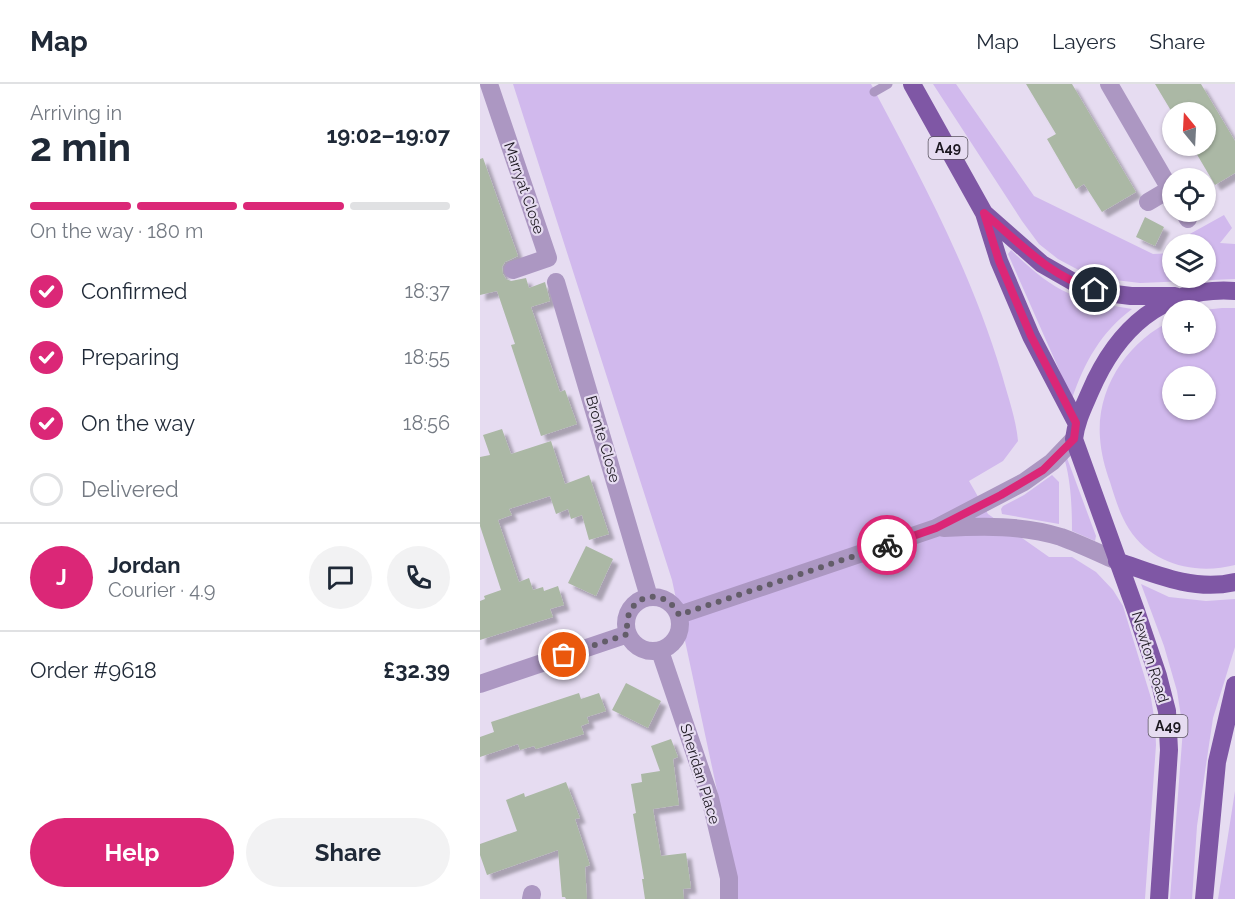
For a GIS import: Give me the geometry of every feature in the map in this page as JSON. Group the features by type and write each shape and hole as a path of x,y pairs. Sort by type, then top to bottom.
{"main road":[{"name":"A49","path":"912,84 984,213 999,261 1075,431 1117,561"},
{"name":"A49","path":"984,213 1042,264 1077,284 1131,297 1186,296 1216,290 1235,291"},
{"name":"A49","path":"1075,431 1098,375 1121,338 1144,316 1186,296"},
{"path":"1117,561 1189,583 1217,585 1235,582"},
{"name":"Newton Road","path":"1117,561 1158,676 1167,711 1169,750 1159,899"},
{"path":"1204,899 1217,762 1235,685"}],"street":[{"name":"Marryat Close","path":"489,84 548,258 513,270"},
{"path":"1109,84 1162,174"},
{"path":"1148,202 1162,196"},
{"name":"Bronte Close","path":"556,282 649,597"},
{"path":"679,615 936,528 992,501 1034,476 1052,462 1075,431"},
{"path":"936,528 979,526 1034,531 1061,538 1117,561"},
{"path":"649,597 664,598 676,608 681,624 680,633 668,647 660,651 644,650 637,646 628,634 627,618 630,610 634,604 649,597"},
{"path":"480,684 628,634"},
{"name":"Sheridan Place","path":"660,651 710,798 729,878 729,899"}],"lane":[{"path":"874,92 888,84"}],"shaded area":[{"path":"513,84 871,84 927,190 961,263 990,337 1014,416 1018,441 1003,461 969,481 988,514 1049,557 1072,557 1096,572 1113,590 1123,606 1151,698 1155,723 1156,745 1145,899 736,899 736,879 672,580"},
{"path":"933,84 956,84 1034,196 1153,254 1162,254 1162,282 1140,283 1086,274 1058,259 1039,244"},
{"path":"1224,215 1232,228 1220,243 1235,244 1235,279 1216,280 1216,234 1190,234 1211,222 1216,222 1216,219"},
{"path":"1011,250 1040,276 1066,292 1094,302 1132,309 1111,328 1095,349 1072,399 1008,254"},
{"path":"1235,308 1235,565 1205,569 1162,559 1139,541 1129,529 1118,506 1101,449 1100,419 1104,401 1118,367 1142,340 1162,326 1162,354 1216,354 1216,309"},
{"path":"1067,458 1096,536 1095,541 1072,531 1071,496 1065,461"},
{"path":"1052,475 1059,482 1059,524 1002,514 1003,506 1024,495"},
{"path":"1141,584 1169,597 1206,601 1235,599 1235,647 1213,718 1197,826 1192,899 1170,899 1183,729 1177,691 1164,646"},
{"path":"1235,791 1235,899 1218,899"}],"building":[{"path":"1026,84 1072,84 1136,192 1102,212 1084,184 1076,189 1047,139 1056,134"},
{"path":"1155,84 1201,84 1212,102 1166,102"},
{"path":"1216,109 1235,141 1235,173 1216,184 1216,168 1205,168 1198,156 1216,156"},
{"path":"483,158 518,256 505,262 502,267 503,274 511,281 526,278 529,288 545,282 550,301 531,307 560,392 565,390 577,424 541,436 511,345 515,344 497,291 480,295 480,159"},
{"path":"1145,217 1164,227 1155,246 1136,237"},
{"path":"502,429 511,454 551,441 565,484 589,475 609,534 589,540 582,515 571,519 568,509 556,514 550,496 509,509 512,515 498,520 519,582 529,578 533,590 543,587 544,591 558,586 564,605 550,609 553,617 480,640 480,601 485,599 484,596 501,590 480,526 480,457 490,455 483,435"},
{"path":"586,546 613,559 596,596 568,583"},
{"path":"626,683 661,701 648,728 612,710"},
{"path":"579,693 581,699 599,693 606,711 587,717 589,723 581,726 584,734 536,749 534,746 520,750 518,744 480,757 480,737 494,732 491,722"},
{"path":"671,739 678,757 673,759 679,805 653,809 661,856 686,853 691,888 683,889 684,899 645,899 631,784 642,782 641,774 660,771 651,746"},
{"path":"566,782 580,818 575,819 590,865 585,867 587,899 562,897 558,850 487,875 480,855 480,844 517,831 506,800 524,793 525,797"}],"way so far":[{"path":"564,655 628,634 627,618 634,604 641,599 664,598 671,602 679,615 887,545"}],"route":[{"path":"887,545 936,528 1024,482 1043,470 1074,439 1076,423 1031,336 999,261 984,213 1042,264 1077,284 1095,290"}]}
